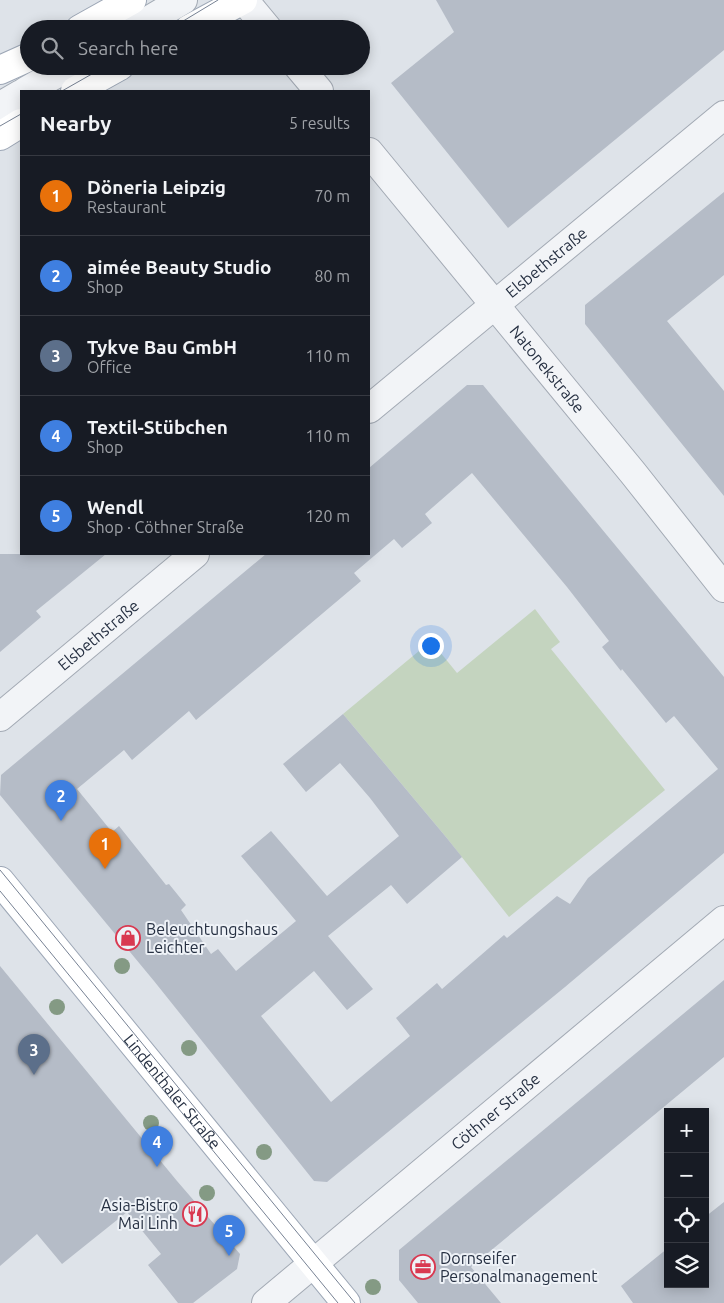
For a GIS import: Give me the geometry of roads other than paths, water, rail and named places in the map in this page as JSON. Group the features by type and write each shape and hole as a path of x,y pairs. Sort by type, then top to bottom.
{"main road":[{"path":"96,20 132,0"},
{"path":"206,20 244,0"},
{"path":"0,70 20,61"},
{"path":"77,90 104,75"},
{"path":"0,136 20,124"},
{"name":"Lindenthaler Straße","path":"0,881 346,1303"}],"street":[{"path":"149,20 183,0"},
{"path":"244,0 261,20"},
{"path":"28,90 54,75"},
{"path":"306,75 318,90"},
{"path":"0,106 20,95"},
{"name":"Elsbethstraße","path":"370,408 724,115"},
{"name":"Natonekstraße","path":"370,153 724,588"},
{"name":"Elsbethstraße","path":"0,717 194,555"},
{"name":"Cöthner Straße","path":"266,1303 724,920"}],"tram line":[{"path":"185,20 218,0"},
{"path":"64,90 90,75"},
{"path":"0,126 20,115"},
{"path":"0,870 355,1303"},
{"path":"0,891 338,1303"}],"place":[{"name":"aimée Beauty Studio","path":"61,821"},
{"name":"Döneria Leipzig","path":"105,869"},
{"name":"Beleuchtungshaus Leichter","path":"128,938"},
{"name":"Tykve Bau GmbH","path":"34,1075"},
{"name":"Textil-Stübchen","path":"157,1167"},
{"name":"Asia-Bistro Mai Linh","path":"195,1214"},
{"name":"Wendl","path":"229,1256"},
{"name":"Dornseifer Personalmanagement","path":"423,1267"}]}
